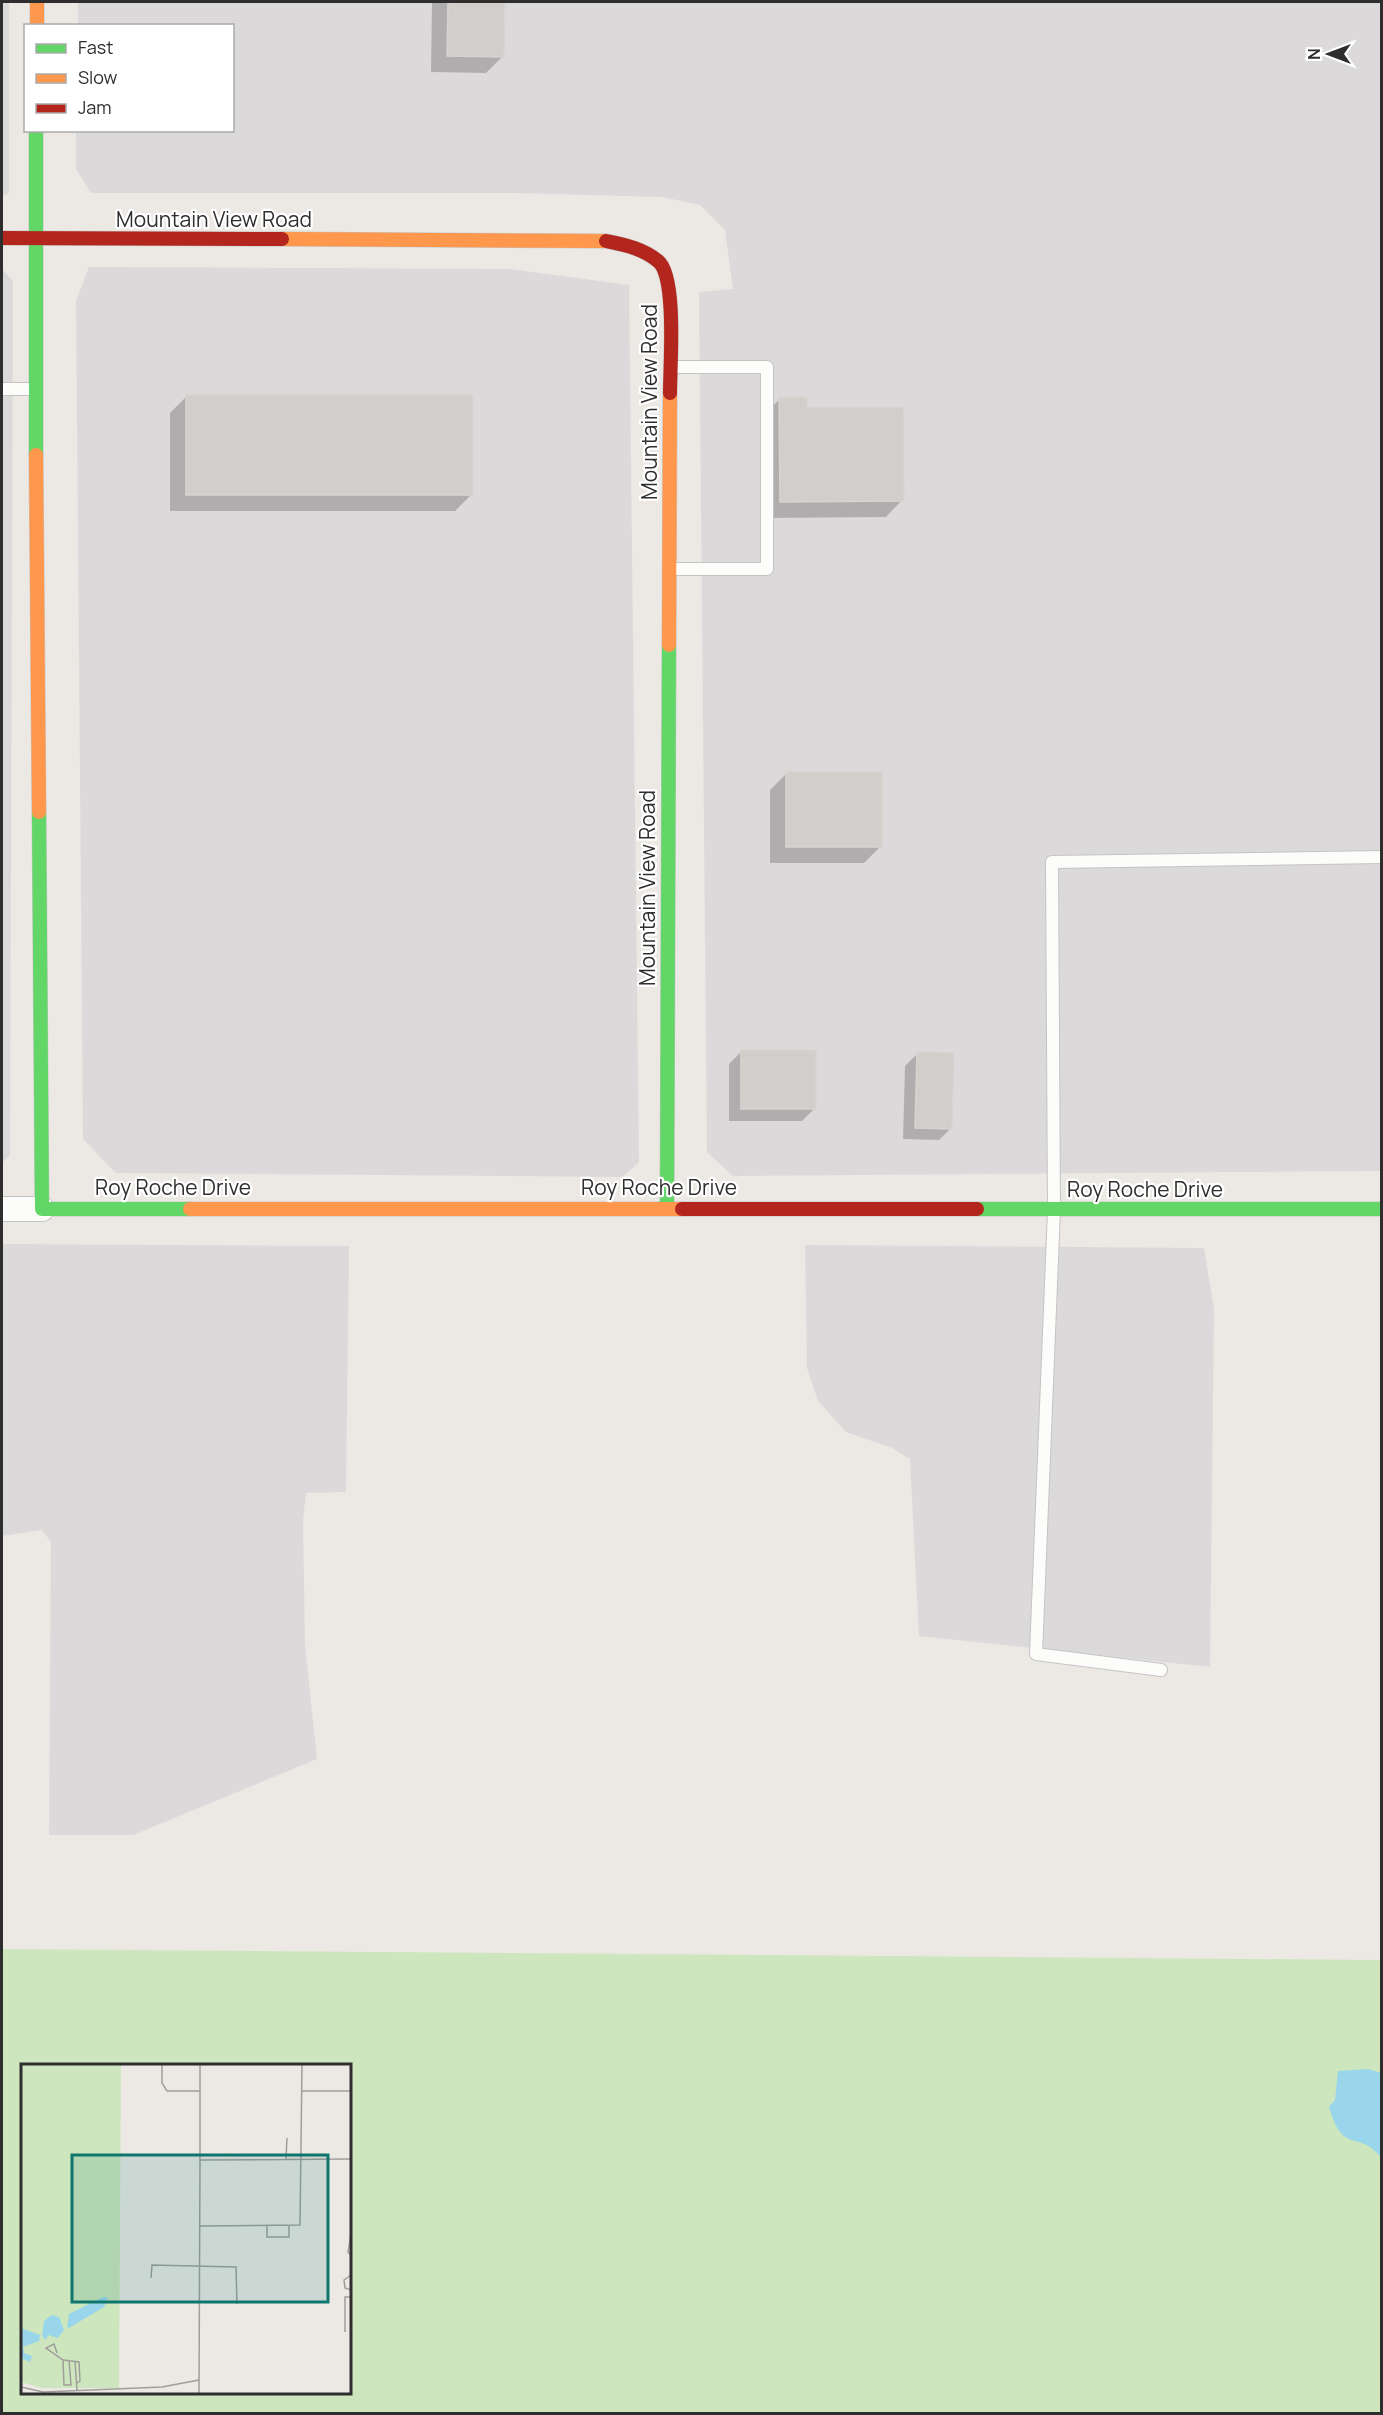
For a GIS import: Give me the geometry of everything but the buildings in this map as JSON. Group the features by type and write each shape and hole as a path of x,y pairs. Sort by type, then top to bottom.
{"street":[{"path":"37,2 37,24"},
{"path":"2,1209 42,1209 34,238 36,132"},
{"name":"Mountain View Road","path":"2,238 615,243 636,247 660,262 670,288 667,1208"},
{"name":"Roy Roche Drive","path":"42,1209 1382,1209"}],"lane":[{"path":"669,569 767,569 767,367 670,367"},
{"path":"2,389 35,389"},
{"path":"1161,1670 1036,1654 1054,1210 1052,862 1382,857"}],"shaded area":[{"path":"2,2 9,2 9,193 2,196"},
{"path":"78,2 1381,2 1381,1171 733,1176 707,1152 699,292 733,289 725,230 700,205 662,197 514,193 91,193 76,169 76,132 234,132 234,24 78,24"},
{"path":"89,267 510,269 629,285 639,1162 623,1177 116,1173 83,1139 76,301"},
{"path":"2,269 13,281 10,1155 2,1163"},
{"path":"2,1244 349,1246 346,1492 306,1493 303,1520 305,1645 317,1759 133,1835 49,1835 51,1542 42,1530 2,1536"},
{"path":"805,1245 1204,1248 1214,1309 1210,1667 919,1636 910,1459 892,1448 846,1432 818,1401 807,1368"}],"green space":[{"path":"2,1949 1381,1960 1381,2413 2,2414"}],"water":[{"path":"1368,2069 1381,2073 1381,2157 1364,2144 1345,2137 1340,2132 1329,2107 1335,2100 1338,2071"}],"traffic: fast":[{"path":"36,132 36,455"},
{"path":"667,1208 669,645"},
{"path":"39,812 42,1209 190,1209"},
{"path":"977,1209 1382,1209"}],"traffic: slow":[{"path":"37,2 37,24"},
{"path":"282,239 606,241"},
{"path":"669,645 670,393"},
{"path":"36,455 39,812"},
{"path":"190,1209 682,1209"}],"traffic: jam":[{"path":"2,238 282,239"},
{"path":"606,241 640,250 658,261 664,270 668,284 671,322 670,393"},
{"path":"682,1209 977,1209"}]}
